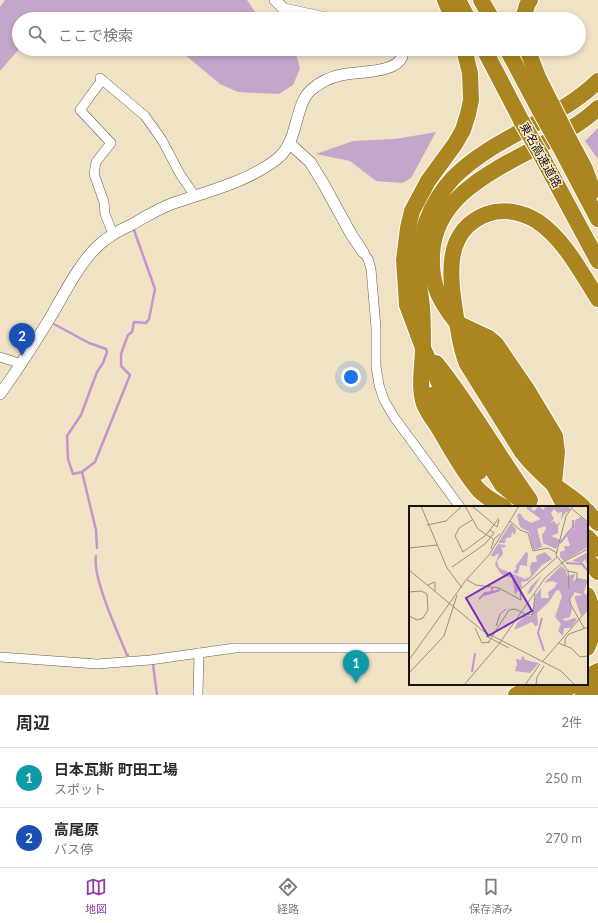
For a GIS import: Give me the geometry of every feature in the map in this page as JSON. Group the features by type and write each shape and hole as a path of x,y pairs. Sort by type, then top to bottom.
{"highway":[{"path":"445,0 450,12"},
{"path":"458,0 464,12"},
{"path":"481,0 488,12"},
{"path":"525,12 530,0"},
{"path":"466,56 470,73 471,100 463,130 455,144 428,181 412,211 405,244 404,272 407,305 423,348 442,390 499,488 516,506"},
{"name":"東名高速道路","path":"488,56 598,261"},
{"name":"東名高速道路","path":"512,56 546,108 564,142 598,218"},
{"path":"529,56 546,108"},
{"path":"516,506 486,496 477,489 424,405 422,393 422,307 418,261 422,233 427,218 453,178 491,149 574,101 598,81"},
{"path":"436,203 456,180 494,155 577,108 598,89"},
{"path":"565,506 554,484 557,452 555,436 528,391 496,344 489,338 457,323 446,309 439,298 434,283 432,250 440,222 447,210 465,191 476,182 571,128 598,108"},
{"path":"564,142 585,168 598,204"},
{"path":"582,506 554,484 530,462 522,452 467,364 461,351 452,293 452,257 456,242 465,228 474,220 493,212 517,212 527,216 545,227 554,235 598,299"},
{"path":"423,348 451,382 510,472 534,506"},
{"path":"588,512 598,523"},
{"path":"588,538 598,549"},
{"path":"588,561 598,572"},
{"path":"588,598 591,607 593,626 588,645"},
{"path":"588,676 598,671"},
{"path":"516,695 536,685"},
{"path":"536,695 554,685"},
{"path":"556,695 573,685"},
{"path":"582,695 598,686"}],"street":[{"path":"275,0 284,9 298,12"},
{"path":"0,394 22,364 72,280 91,253 104,240 162,208 228,185 266,166 284,152 290,143 302,106 310,91 319,84 339,75 396,66 402,56"},
{"path":"113,234 105,214 104,202 94,174 96,162 111,143 80,110 101,79 145,116 162,140 180,174 195,196"},
{"path":"290,143 310,162 351,234 368,259 371,269 376,328 376,366 379,385 384,400 394,417 439,476 459,506"},
{"path":"0,357 22,364"},
{"path":"0,657 97,664 150,660 235,648 409,648"},
{"path":"198,695 199,653"}],"shaded area":[{"path":"5,0 247,0 255,12 12,12 13,56 0,71 0,7"},
{"path":"186,56 297,57 300,69 293,85 279,94 238,92 220,84"},
{"path":"598,128 598,159 585,141"},
{"path":"436,132 411,178 402,183 376,181 350,161 316,154 353,141 395,139"}],"waterway":[{"path":"54,324 89,343 106,349 107,352 103,363 97,372 81,415 67,436 68,459 73,474 82,472 95,462 130,375 121,366 121,354 128,335 132,332 134,322 146,323 149,319 155,289 134,230"},
{"path":"82,472 96,530 97,548"},
{"path":"96,556 98,577 102,591 112,620 128,655"},
{"path":"153,664 157,695"}],"place":[{"name":"高尾原","path":"22,356"},
{"name":"日本瓦斯 町田工場","path":"356,683"}]}
